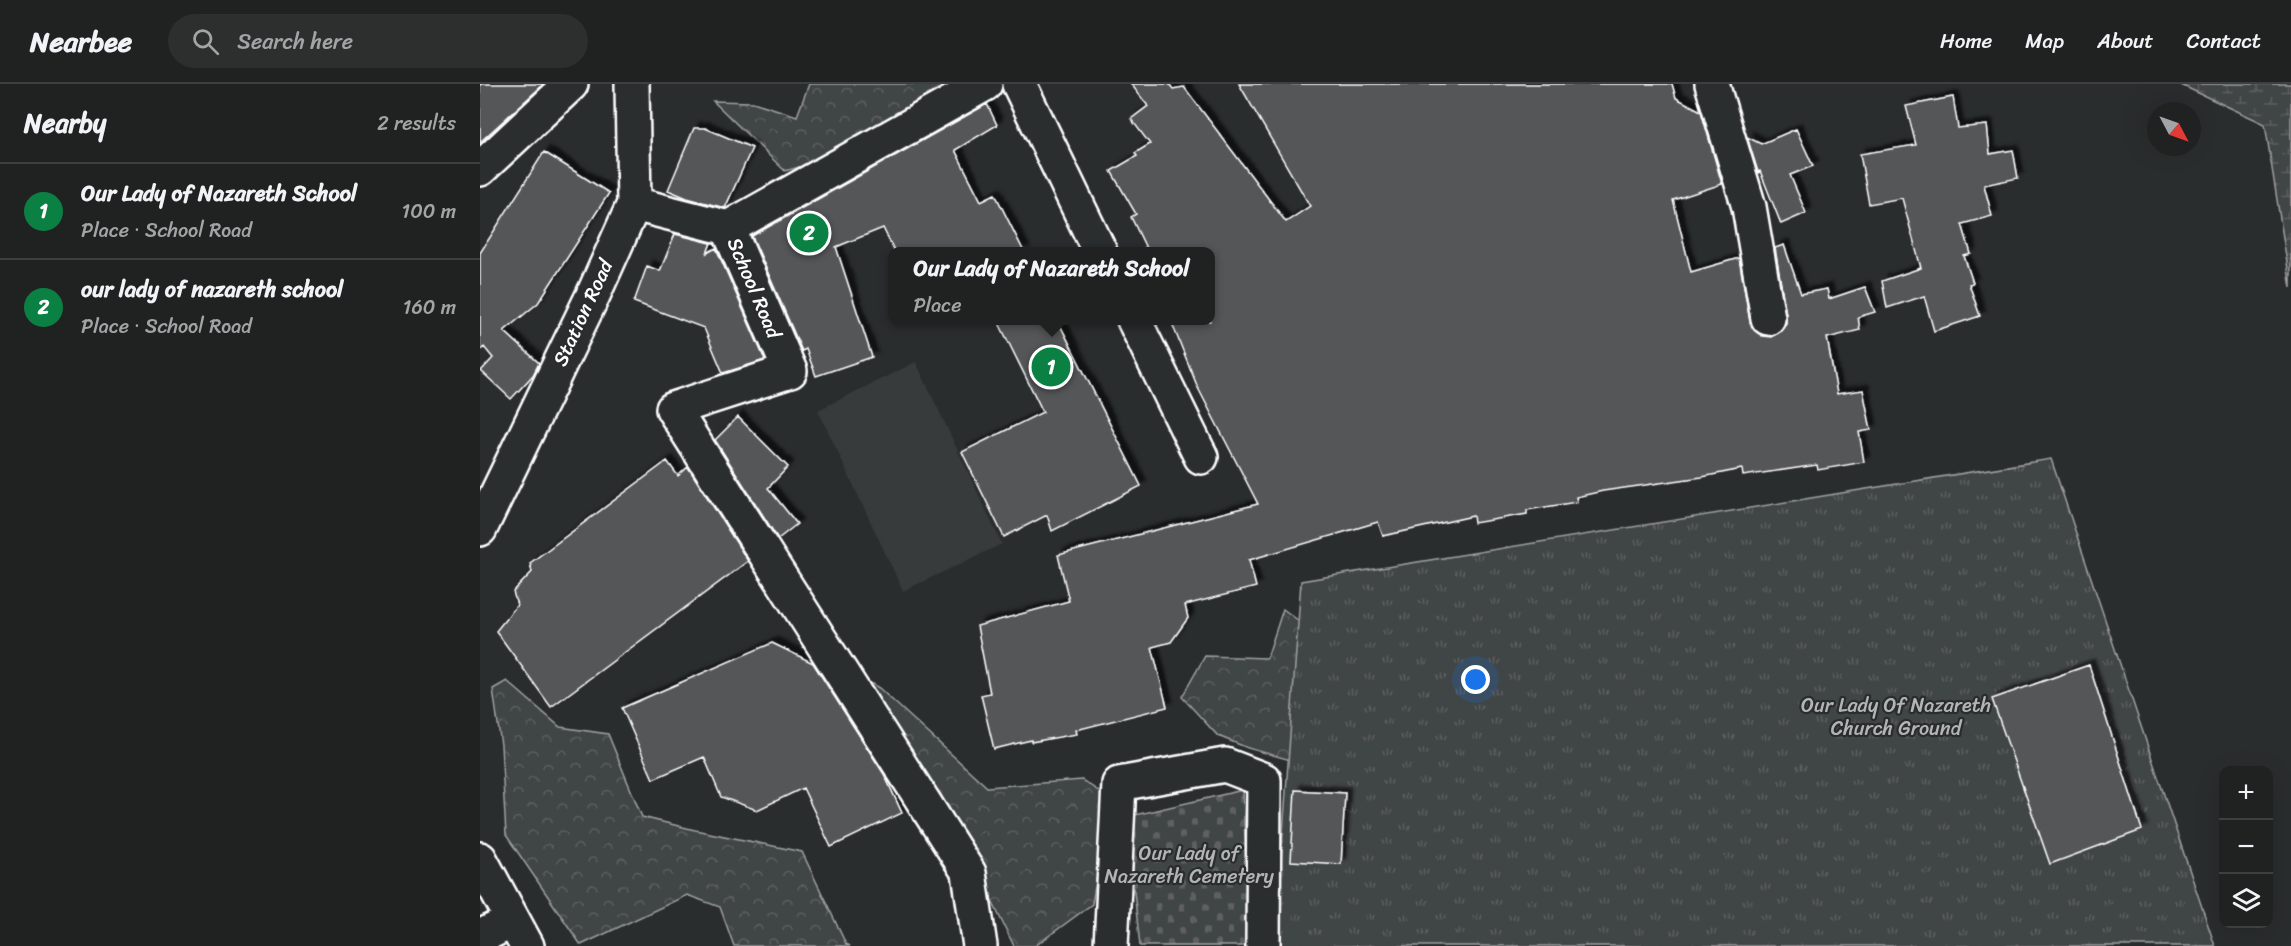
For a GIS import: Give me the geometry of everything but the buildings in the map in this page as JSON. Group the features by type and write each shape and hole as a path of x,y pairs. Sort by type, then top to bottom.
{"street":[{"path":"480,169 571,84"},
{"name":"Station Road","path":"480,529 594,293 634,204 632,84"},
{"path":"728,228 985,84"},
{"path":"1018,84 1098,247"},
{"path":"1712,84 1749,207 1768,318"},
{"name":"School Road","path":"634,204 728,228 790,371 673,409 969,873 980,946"},
{"path":"1136,325 1201,457"},
{"path":"1111,946 1119,784 1225,765 1264,780 1263,946"},
{"path":"480,859 519,934 480,937"}],"shaded area":[{"path":"916,362 1002,544 903,591 818,410"}],"green space":[{"path":"809,84 948,84 828,159 785,171 713,101 753,102 797,116"},
{"path":"2179,84 2291,84 2291,288 2265,124"},
{"name":"Our Lady Of Nazareth Church Ground","path":"2051,459 2215,946 1275,946 1301,581"},
{"path":"1283,609 1331,645 1330,771 1248,748 1218,736 1182,697 1205,656 1267,658"},
{"path":"859,676 879,688 987,787 1082,780 1110,799 1092,904 1035,946 1014,946 950,815"},
{"path":"507,681 560,727 608,734 642,817 802,852 846,944 850,946 734,946 720,907 687,895 581,945 506,835 501,745 493,689"},
{"name":"Our Lady of Nazareth Cemetery","path":"1243,790 1249,946 1140,946 1126,817"}],"place":[{"name":"our lady of nazareth school","path":"809,233"},
{"name":"Our Lady of Nazareth School","path":"1051,367"}]}
